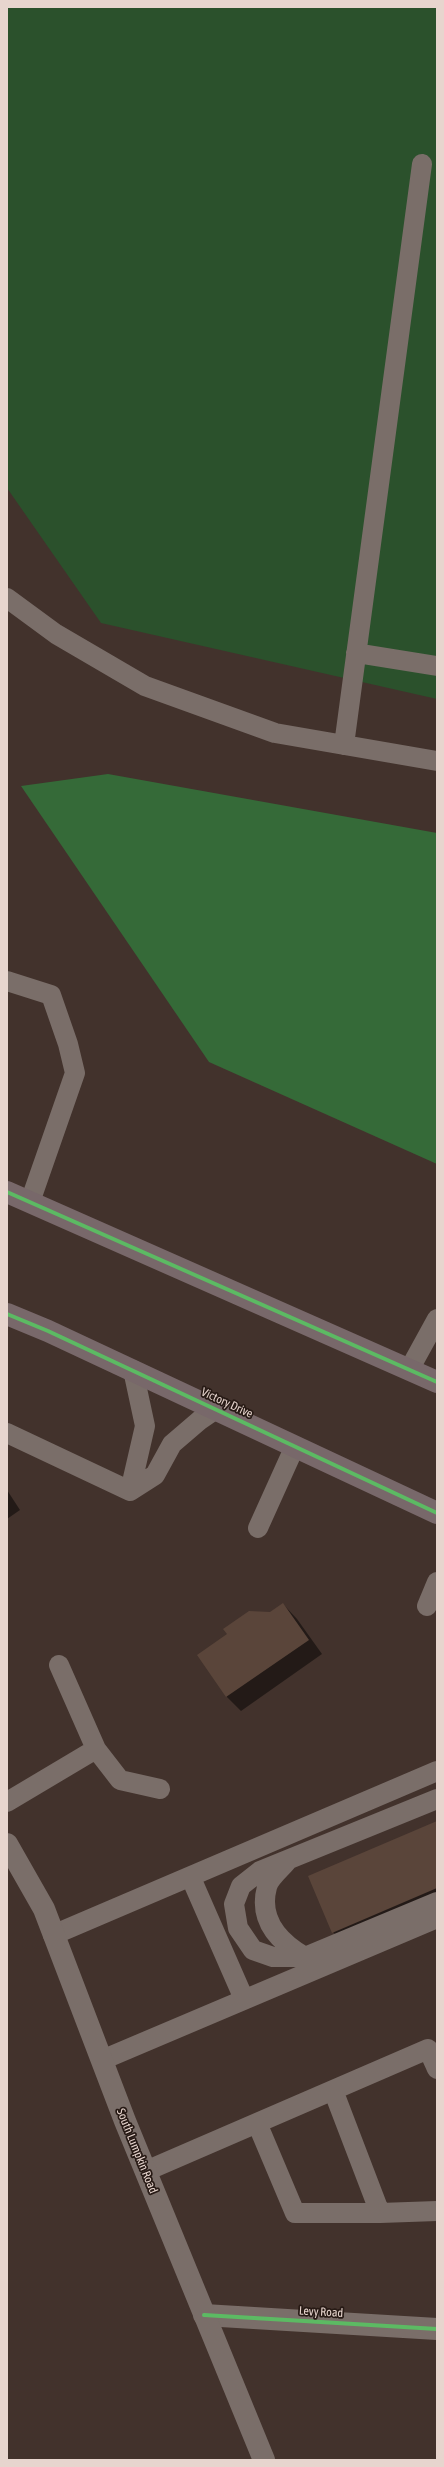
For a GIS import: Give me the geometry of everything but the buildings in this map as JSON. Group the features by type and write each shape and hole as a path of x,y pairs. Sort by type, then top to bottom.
{"highway":[{"path":"7,1192 437,1382"},
{"name":"Victory Drive","path":"7,1314 133,1370 437,1513"}],"main road":[{"name":"South Lumpkin Road","path":"9,1851 44,1909 146,2171 264,2460"},
{"name":"Levy Road","path":"204,2315 437,2329"}],"lane":[{"path":"344,745 422,164"},
{"path":"7,598 56,634 145,686 275,733 437,761"},
{"path":"356,653 437,666"},
{"path":"7,981 51,996 68,1044 75,1073 30,1202"},
{"path":"408,1370 437,1319"},
{"path":"130,1491 145,1426 133,1370"},
{"path":"130,1491 154,1475 172,1444 200,1420 216,1409"},
{"path":"7,1433 130,1491"},
{"path":"258,1528 295,1446"},
{"path":"427,1606 437,1582"},
{"path":"59,1665 96,1749 120,1780 160,1790"},
{"path":"7,1802 96,1749"},
{"path":"53,1935 191,1878 437,1771"},
{"path":"437,1799 260,1871 241,1886 234,1904 238,1928 253,1950 274,1957 305,1957 437,1902"},
{"path":"288,1860 267,1886 265,1908 278,1937 285,1946 305,1957"},
{"path":"191,1878 244,1999"},
{"path":"102,2060 437,1918"},
{"path":"146,2171 428,2049 437,2069"},
{"path":"333,2090 380,2214"},
{"path":"257,2123 295,2213 380,2214 437,2211"}],"green space":[{"path":"7,7 437,7 437,699 101,623 7,488"},
{"path":"108,774 437,833 437,1164 209,1062 21,786"}],"cycle path":[{"path":"7,1192 437,1382"},
{"path":"7,1314 48,1331 437,1513"},
{"path":"204,2315 437,2329"}]}
